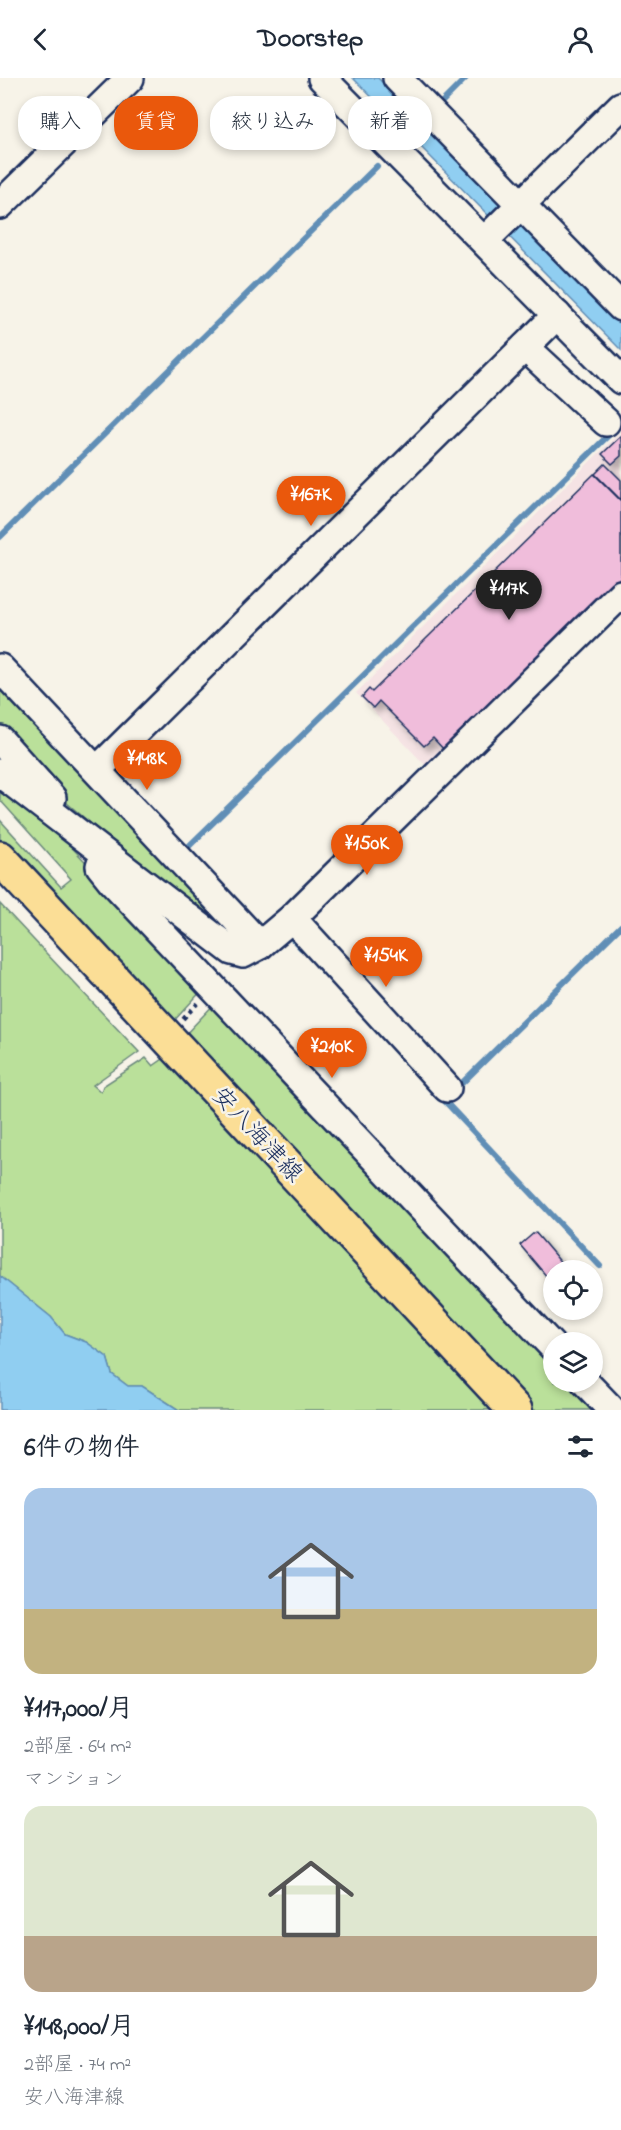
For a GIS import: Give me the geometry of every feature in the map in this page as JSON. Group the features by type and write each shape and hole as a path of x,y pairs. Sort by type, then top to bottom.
{"main road":[{"name":"安八海津線","path":"0,858 516,1410"}],"street":[{"path":"0,205 130,78"},
{"path":"322,78 489,236 557,315 621,380"},
{"path":"396,78 518,208 621,307"},
{"path":"489,236 621,106"},
{"path":"97,770 557,315"},
{"path":"525,346 606,422"},
{"path":"0,773 80,837 232,951 243,954 260,945 292,918 621,594"},
{"path":"0,668 260,945"},
{"path":"0,740 55,800 112,881 543,1336"},
{"path":"292,918 447,1088"},
{"path":"595,1392 612,1410"}],"shaded area":[{"path":"621,431 621,582 430,770 356,693"}],"green space":[{"path":"0,686 232,927 222,936 60,797 0,729"},
{"path":"0,782 38,812 205,987 171,1024 0,841 0,820 61,887 71,879 0,800"},
{"path":"0,904 139,1052 93,1085 101,1092 103,1086 146,1058 153,1066 166,1057 495,1410 179,1410 142,1386 128,1386 112,1374 107,1357 86,1342 65,1334 51,1317 0,1276"},
{"path":"218,1000 543,1346 543,1392 587,1392 604,1410 533,1410 183,1037"}],"water":[{"path":"353,78 378,78 396,96 371,96"},
{"path":"432,133 621,325 621,350 424,150 432,150"},
{"path":"0,1276 51,1317 65,1334 86,1342 107,1357 112,1374 128,1386 142,1386 179,1410 0,1410"}],"building":[{"path":"621,436 621,456 612,464 602,454"},
{"path":"605,464 621,480 621,500 595,474"},
{"path":"594,474 621,501 621,581 446,752 433,738 424,746 379,701 373,708 362,697 369,689 372,692"},
{"path":"535,1232 559,1260 543,1260 543,1272 520,1245"}],"waterway":[{"path":"437,107 466,78"},
{"path":"0,537 377,166"},
{"path":"185,850 621,423"},
{"path":"457,1088 621,926"},
{"path":"285,934 287,933 301,948"},
{"path":"439,1095 594,1260"}]}
